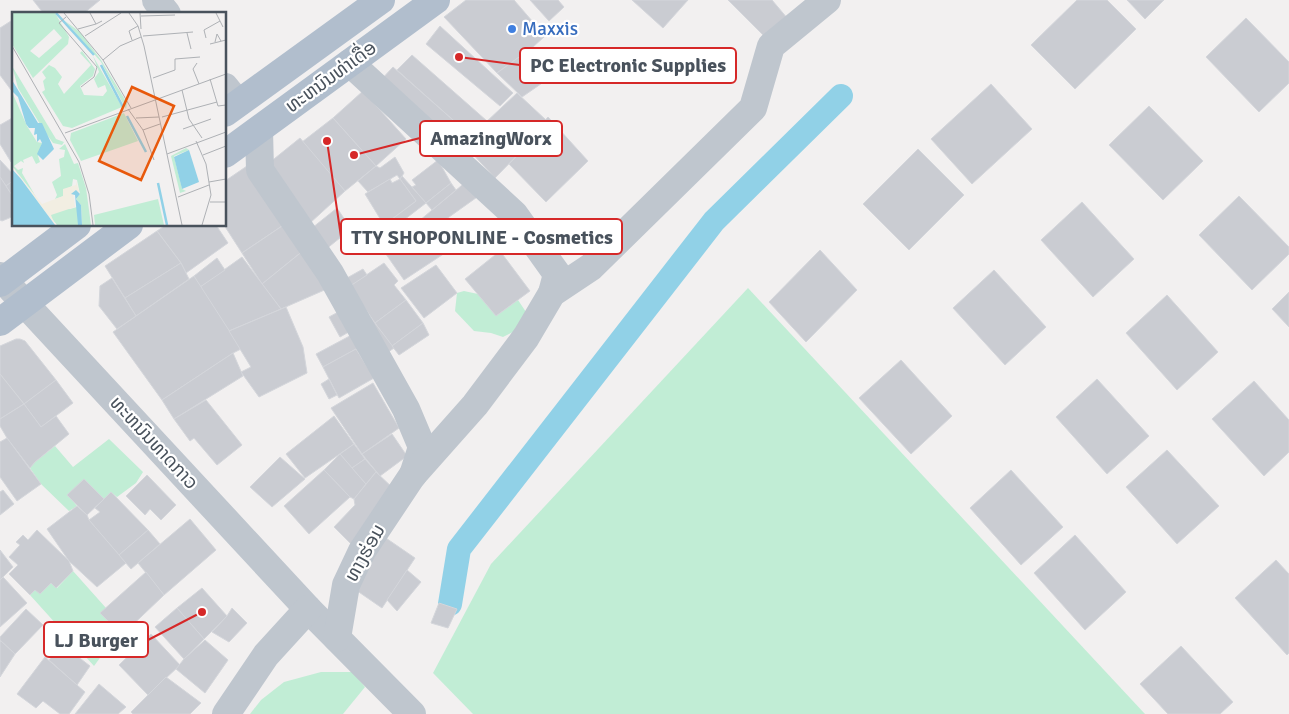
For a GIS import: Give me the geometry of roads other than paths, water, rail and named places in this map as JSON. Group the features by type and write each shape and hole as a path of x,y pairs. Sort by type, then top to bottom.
{"main road":[{"name":"ທະຫນົນທ່າເດື່ອ","path":"229,101 381,0"},
{"name":"ທະຫນົນທ່າເດື່ອ","path":"226,153 436,0"},
{"path":"1,279 75,226"},
{"path":"0,322 128,226"}],"street":[{"path":"156,0 165,12"},
{"path":"552,293 591,267 754,108 771,46 827,0"},
{"path":"350,63 514,214 557,274 552,293 526,337 481,397 412,476"},
{"path":"259,130 260,170 330,273 406,409 422,447 412,476"},
{"name":"ທະຫນົນທາດກາວ","path":"1,279 308,609 412,714"},
{"name":"ທາງຮ່ອມ","path":"337,638 346,585 362,551 412,476"},
{"path":"226,714 266,655 308,609"}],"waterway":[{"path":"450,604 459,549 714,221 841,96"}],"place":[{"name":"Maxxis","path":"512,29"},
{"name":"PC Electronic Supplies","path":"459,57"},
{"name":"TTY SHOPONLINE - Cosmetics","path":"327,141"},
{"name":"AmazingWorx","path":"354,155"},
{"name":"LJ Burger","path":"202,612"}]}
